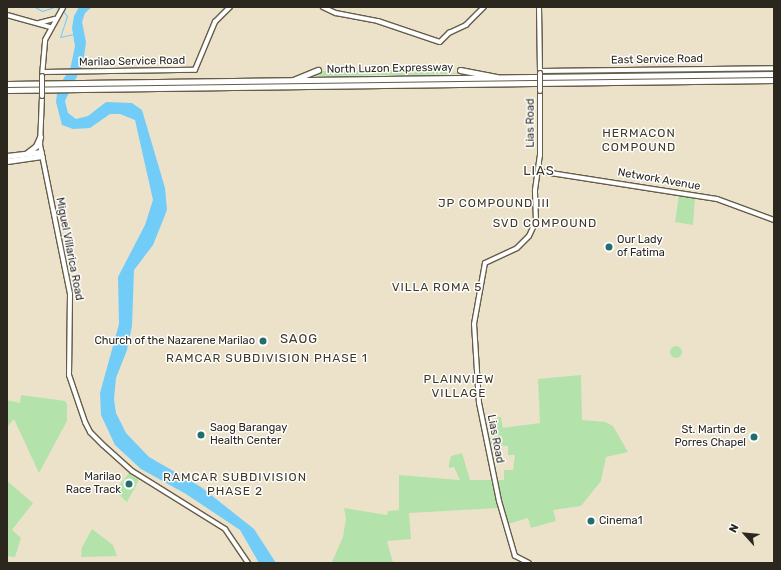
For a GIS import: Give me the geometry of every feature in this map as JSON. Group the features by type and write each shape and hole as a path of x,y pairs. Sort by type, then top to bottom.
{"highway":[{"path":"293,80 318,70"},
{"path":"460,70 497,77"},
{"name":"North Luzon Expressway","path":"7,84 774,74"},
{"name":"North Luzon Expressway","path":"7,90 774,80"},
{"path":"26,154 36,146 40,137"},
{"path":"7,156 41,154"},
{"path":"7,161 41,154"}],"main road":[{"name":"Miguel Villarica Road","path":"63,7 50,27 45,40 40,137 41,154 70,290 72,309 69,375 90,432 132,471 225,529 248,563"},
{"name":"Lias Road","path":"528,563 515,556 499,501 482,422 474,324 479,303 481,276 485,263 517,248 527,239 535,224 540,91 539,7"},
{"path":"7,14 50,27"},
{"path":"37,23 55,19"},
{"path":"37,23 45,29 45,40"},
{"name":"East Service Road","path":"540,72 774,68"}],"street":[{"name":"Marilao Service Road","path":"43,74 62,72 84,73 195,70 215,22 230,7"},
{"path":"323,7 336,13 378,21 440,42 449,32 466,25 475,13 484,7"},
{"name":"Network Avenue","path":"538,171 717,199 774,220"}],"green space":[{"path":"428,70 465,74 311,76 321,71"},
{"path":"679,195 695,197 693,225 675,222"},
{"path":"674,346 678,346 682,352 678,358 674,358 670,354 670,350"},
{"path":"581,375 582,420 605,422 613,426 628,452 606,457 601,481 581,506 553,510 556,521 531,528 528,518 508,524 497,480 504,480 504,470 513,470 515,455 508,455 508,446 489,445 487,439 495,437 498,417 501,417 503,428 540,423 538,379"},
{"path":"21,395 65,401 67,404 67,421 39,473 14,419 7,427 7,400 20,403"},
{"path":"462,453 470,480 491,480 498,508 409,513 411,539 387,541 393,563 332,562 343,537 346,518 344,508 387,515 388,511 399,510 399,475 460,480 454,467 449,468 449,464 451,456"},
{"name":"Marilao Race Track","path":"129,473 139,480 127,502 115,491"},
{"path":"7,481 33,503 12,530 21,538 15,557 7,556"},
{"path":"92,529 113,545 117,556 81,557 82,547"}],"water":[{"path":"79,7 92,7 85,13 82,22 86,42 83,64 65,101 68,113 76,119 88,116 106,102 132,103 142,110 165,188 167,210 153,245 134,270 132,326 127,350 116,378 114,399 116,413 126,433 149,457 201,487 254,529 276,563 259,563 240,530 186,494 141,469 115,445 101,415 100,393 119,324 118,277 145,225 153,200 135,120 120,114 110,114 90,128 73,129 62,125 56,102 58,86 70,70 75,46 72,28 74,16"}],"waterway":[{"path":"35,7 42,11 54,7"},
{"path":"55,7 60,8"},
{"path":"62,10 67,16 60,37 74,34"}],"place":[{"name":"Our Lady of Fatima","path":"609,247"},
{"name":"Church of the Nazarene Marilao","path":"263,341"},
{"name":"Saog Barangay Health Center","path":"201,435"},
{"name":"St. Martin de Porres Chapel","path":"754,437"},
{"name":"Marilao Race Track","path":"129,484"},
{"name":"Cinema1","path":"591,521"}],"district":[{"name":"HERMACON COMPOUND","path":"639,141"},
{"name":"LIAS","path":"539,171"},
{"name":"JP COMPOUND III","path":"494,204"},
{"name":"SVD COMPOUND","path":"545,224"},
{"name":"VILLA ROMA 5","path":"437,288"},
{"name":"SAOG","path":"299,339"},
{"name":"RAMCAR SUBDIVISION PHASE 1","path":"267,359"},
{"name":"PLAINVIEW VILLAGE","path":"459,387"},
{"name":"RAMCAR SUBDIVISION PHASE 2","path":"235,485"}]}
